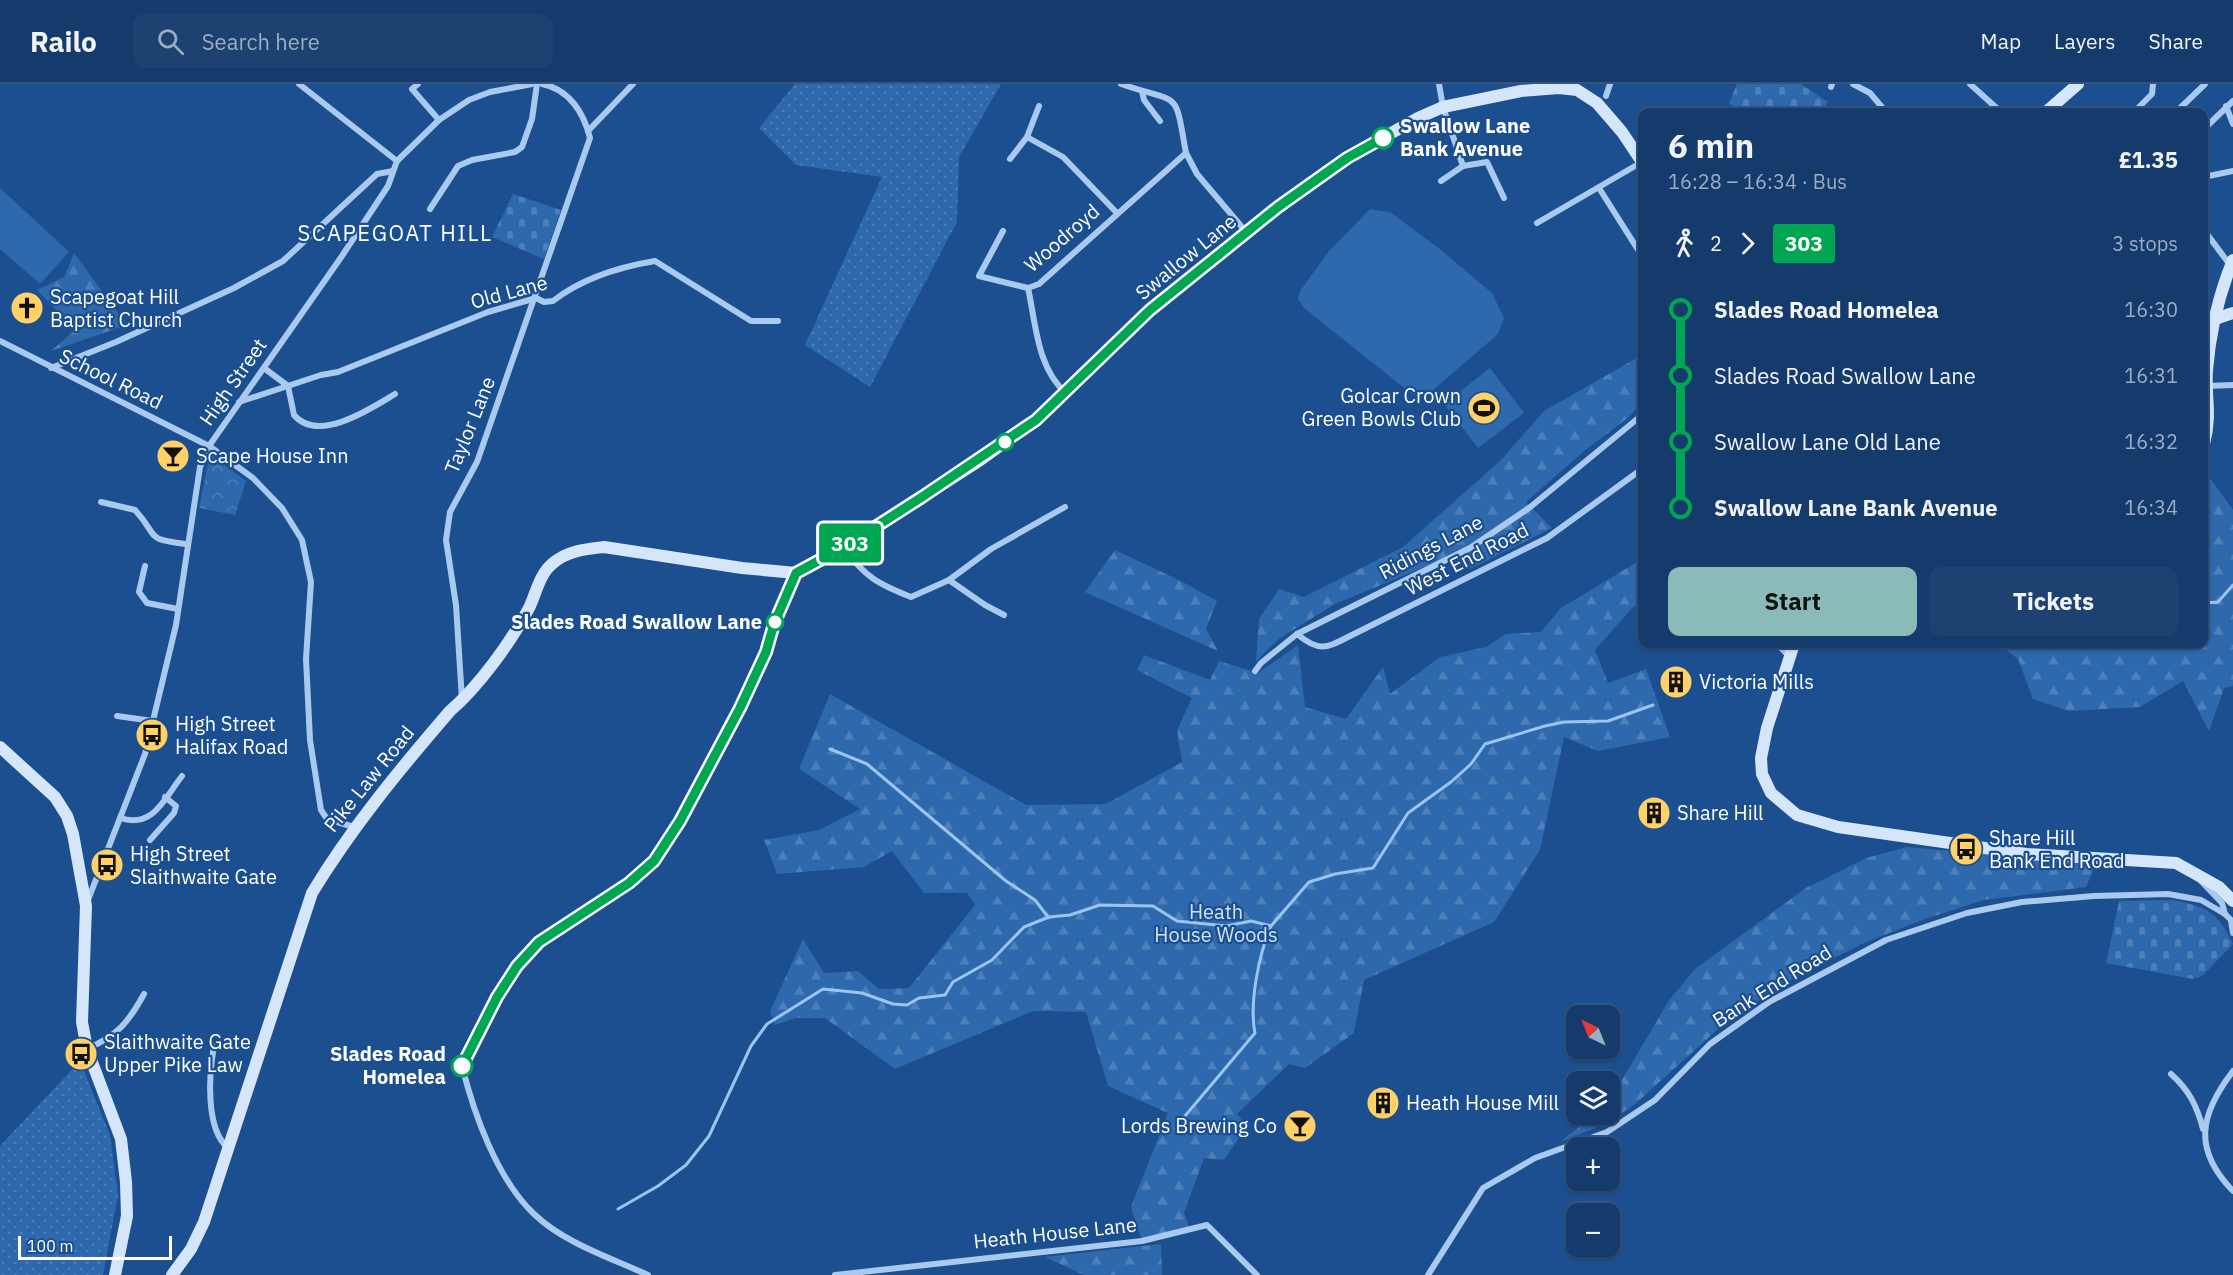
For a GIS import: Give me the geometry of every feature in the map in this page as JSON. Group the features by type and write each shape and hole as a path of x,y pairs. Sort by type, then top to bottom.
{"street":[{"path":"299,84 397,161"},
{"path":"418,84 412,89 439,120"},
{"path":"485,84 490,92"},
{"name":"High Street","path":"86,906 145,754 178,609 186,544 200,467 209,446 342,256 388,186 397,161 439,120 469,100 490,92 532,84"},
{"path":"430,209 458,166 472,160 515,152 522,147 532,119 537,84"},
{"path":"542,84 552,86 571,100 585,118 588,131"},
{"path":"588,131 633,84"},
{"path":"1121,84 1142,92 1164,95 1174,101 1180,113 1186,153 1197,174 1248,234"},
{"path":"1440,84 1443,107 1462,166"},
{"path":"1606,96 1610,84"},
{"path":"1853,84 1870,93 1883,108"},
{"path":"1970,84 1997,108"},
{"path":"2051,108 2078,84"},
{"path":"2138,108 2152,94 2153,84"},
{"path":"2180,108 2205,84"},
{"path":"1577,87 1597,103 1622,132 1638,156"},
{"name":"Swallow Lane","path":"796,573 844,547 979,461 1036,420 1067,393 1150,310 1248,234 1278,207 1347,158 1418,118 1443,107 1521,91 1577,87"},
{"path":"1142,92 1144,100 1161,121"},
{"path":"2208,125 2233,101"},
{"path":"1010,159 1027,137 1039,106"},
{"path":"2226,106 2233,124"},
{"name":"Taylor Lane","path":"462,701 456,605 446,540 450,512 477,462 590,138 588,131"},
{"name":"Woodroyd","path":"1027,137 1063,157 1117,213"},
{"name":"Woodroyd","path":"1003,231 979,276 1028,288 1039,284 1186,153"},
{"path":"1441,181 1462,166 1487,162 1504,198"},
{"path":"1537,223 1638,164"},
{"path":"51,368 116,342 202,303 283,261 377,174 393,171"},
{"path":"2208,176 2233,171"},
{"path":"1599,188 1638,250"},
{"path":"2208,235 2232,263 2215,319 2208,364"},
{"name":"Old Lane","path":"239,402 338,372 488,312 536,298 544,302 553,301 564,291 597,277 629,265 655,261 751,321 778,321"},
{"name":"Woodroyd","path":"1028,288 1046,370 1055,383 1067,393"},
{"path":"2208,323 2233,313"},
{"name":"School Road","path":"0,341 209,446 253,478 282,508 302,540 311,582 306,659 310,740 321,810 327,819 354,827"},
{"path":"264,368 288,386 294,415 306,424 337,425 368,411 395,394"},
{"path":"2208,384 2233,385"},
{"path":"2208,400 2210,411 2208,422"},
{"name":"Ridings Lane","path":"1255,671 1261,663 1297,634 1470,548 1529,508 1638,418"},
{"name":"West End Road","path":"1297,634 1311,646 1325,648 1547,538 1638,472"},
{"path":"101,502 135,510 153,537 160,541 186,544"},
{"path":"844,547 860,570 878,584 911,597 949,580 990,549 1065,507"},
{"name":"Pike Law Road","path":"172,1275 191,1249 204,1222 312,893 354,827 394,776 462,701 512,637 529,608 546,569 554,562 581,550 604,547 742,568 796,573"},
{"path":"144,566 139,592 147,603 178,609"},
{"path":"648,1275 561,1234 533,1214 488,1147 470,1099 462,1066 497,997 517,966 539,942 629,883 654,861 680,821 740,708 766,652 774,624 796,573"},
{"path":"949,580 1004,615"},
{"path":"1781,648 1790,657"},
{"path":"1793,648 1767,728 1761,758 1762,774 1771,793 1797,815 1838,827 2027,854 2176,863 2219,887 2233,901"},
{"path":"117,716 153,721"},
{"path":"4,750 55,797 67,816 73,834 86,906 82,1022 87,1049 121,1139 125,1171 127,1216 115,1275"},
{"path":"120,818 139,822 151,816 182,776"},
{"path":"150,840 174,813 176,806 165,797"},
{"path":"2191,871 2222,903 2225,914 2232,922 2233,933"},
{"name":"Bank End Road","path":"1428,1275 1483,1188 1497,1177 1535,1158 1607,1132 1630,1118 1655,1100 1710,1044 1789,992 1886,940 1967,913 2022,902 2156,894 2201,900 2225,914"},
{"path":"87,1049 110,1039 128,1022 144,994"},
{"path":"214,1046 210,1066 214,1119 216,1132 229,1149"},
{"path":"2204,1131 2209,1108 2233,1071"},
{"path":"2171,1074 2186,1087 2198,1108 2216,1173 2233,1191"},
{"name":"Heath House Lane","path":"835,1275 1142,1241 1207,1225 1257,1275"}],"green space":[{"path":"795,84 1001,84 959,157 957,222 870,387 805,345 882,177 796,165 759,128"},
{"path":"1737,84 1801,84 1828,102 1824,108 1735,108 1729,103"},
{"path":"0,188 69,252 40,284 0,249"},
{"path":"513,194 561,210 544,259 492,237"},
{"path":"1370,209 1390,212 1441,250 1492,293 1504,318 1498,334 1426,396 1413,395 1304,308 1298,299 1300,291 1329,251"},
{"path":"74,253 127,325 51,351 75,330 37,290 64,277"},
{"path":"1638,357 1638,406 1629,417 1583,452 1526,502 1552,528 1470,569 1446,558 1335,604 1280,638 1256,661 1259,619 1279,589 1304,597 1403,547 1501,460 1544,411"},
{"name":"Golcar Crown Green Bowls Club","path":"1490,368 1524,413 1478,448 1444,404"},
{"path":"210,454 246,481 235,515 199,508"},
{"path":"2208,476 2233,510 2233,686 2224,688 2209,731 2183,681 2140,707 2069,711 2033,699 2018,659 2003,648 2208,648"},
{"path":"1115,550 1217,601 1206,629 1218,651 1085,592"},
{"name":"Heath House Woods","path":"1638,561 1638,604 1632,608 1595,650 1608,683 1646,669 1670,737 1598,751 1564,737 1540,850 1494,922 1364,980 1354,1033 1305,1068 1289,1064 1237,1114 1247,1126 1224,1160 1204,1158 1184,1213 1189,1227 1142,1241 1131,1207 1168,1113 1108,1086 1086,1012 1033,1011 895,1069 825,1018 795,1018 775,1025 770,1011 803,939 824,973 858,971 879,989 909,988 975,905 967,893 924,893 892,851 864,867 777,874 764,840 819,830 860,809 799,769 830,694 1026,805 1106,804 1182,762 1177,730 1192,698 1137,670 1144,655 1210,680 1219,661 1258,673 1298,645 1305,707 1346,719 1383,667 1390,694 1440,657 1486,647 1506,634 1541,632 1561,608"},
{"path":"1907,847 2096,864 2086,887 1984,900 1925,919 1866,942 1794,978 1727,1021 1634,1105 1620,1114 1620,1083 1670,999 1696,968 1806,888 1866,858"},
{"path":"2171,900 2193,905 2209,912 2222,924 2233,944 2202,976 2193,979 2106,963 2119,901"},
{"path":"80,1061 110,1135 118,1195 103,1275 0,1275 0,1146"},
{"path":"1581,1125 1602,1125 1572,1137 1566,1137"},
{"path":"1161,1244 1162,1275 1084,1275 1045,1257"}],"waterway":[{"path":"2208,603 2218,602 2233,585"},
{"path":"618,1209 658,1186 686,1165 709,1136 751,1046 767,1024 823,989 862,993 893,1004 907,1005 919,998 945,995 953,982 992,960 1024,927 1049,917 1070,915 1100,905 1153,906 1177,921 1226,926 1251,921 1271,926 1309,882 1335,874 1373,868 1408,813 1451,782 1471,764 1485,744 1564,722 1608,721 1653,705"},
{"path":"830,749 867,764 1006,881 1035,900 1048,917"},
{"path":"1185,1116 1255,1033 1253,1008 1256,979 1271,926"}],"bus line":[{"name":"303","path":"462,1066 497,997 517,966 539,942 629,883 654,861 680,821 740,708 766,652 774,624 792,587 796,573 844,547 979,461 1036,420 1067,393 1150,310 1248,234 1278,207 1347,158 1383,138"}],"place":[{"name":"Swallow Lane Bank Avenue","path":"1383,138"},
{"name":"Scapegoat Hill Baptist Church","path":"27,308"},
{"name":"Golcar Crown Green Bowls Club","path":"1484,408"},
{"name":"Scape House Inn","path":"173,456"},
{"name":"Slades Road Swallow Lane","path":"775,622"},
{"name":"Victoria Mills","path":"1676,682"},
{"name":"High Street Halifax Road","path":"152,735"},
{"name":"Share Hill","path":"1654,813"},
{"name":"Share Hill Bank End Road","path":"1966,849"},
{"name":"High Street Slaithwaite Gate","path":"107,865"},
{"name":"Slaithwaite Gate Upper Pike Law","path":"81,1054"},
{"name":"Slades Road Homelea","path":"462,1066"},
{"name":"Heath House Mill","path":"1383,1103"},
{"name":"Lords Brewing Co","path":"1300,1126"}],"district":[{"name":"SCAPEGOAT HILL","path":"395,233"}]}
